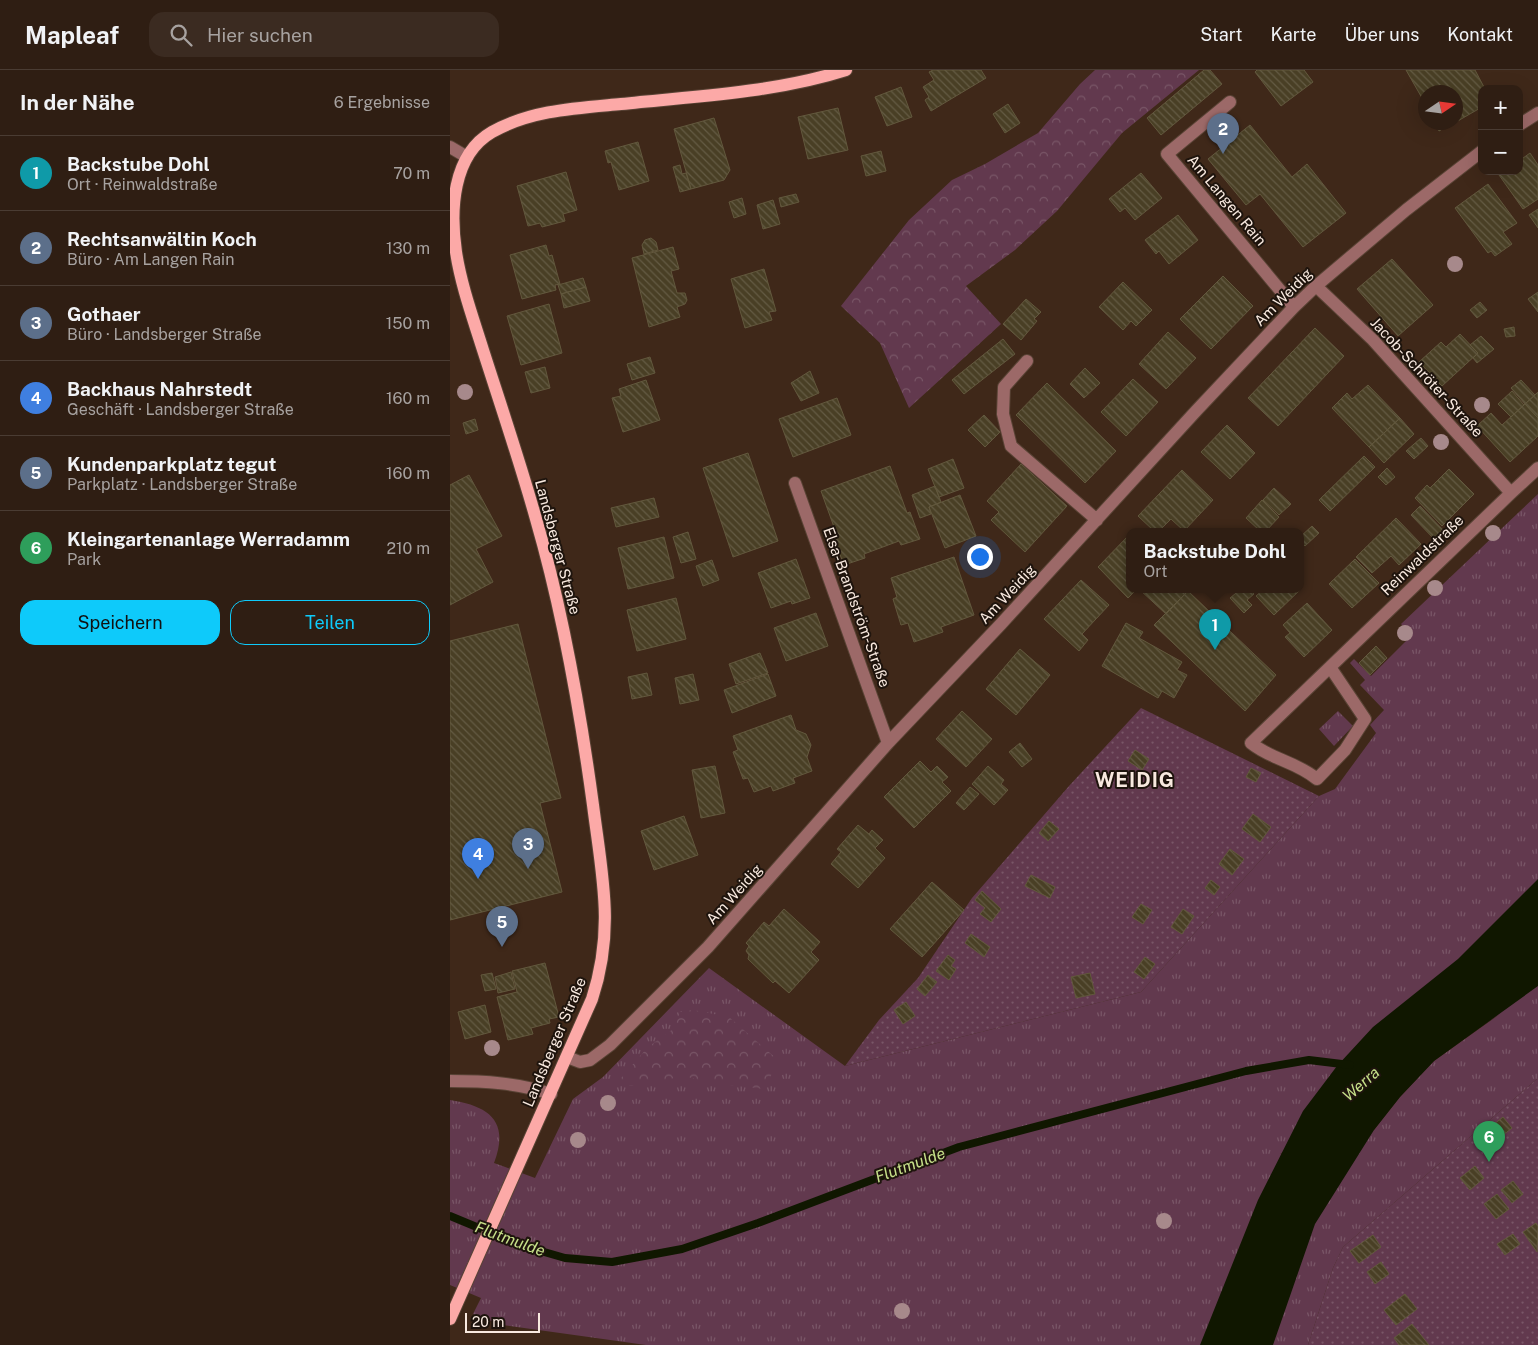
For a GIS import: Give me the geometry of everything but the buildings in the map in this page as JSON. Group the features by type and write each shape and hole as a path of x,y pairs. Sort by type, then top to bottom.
{"main road":[{"name":"Landsberger Straße","path":"450,1318 592,999 603,959 606,920 602,874 589,779 559,611 537,521 473,317 456,251 455,194 458,176 467,157 477,143 491,132 514,122 555,111 789,84 846,70"}],"street":[{"name":"Am Langen Rain","path":"1230,102 1167,154 1294,307"},
{"path":"1523,123 1538,113"},
{"path":"450,147 467,157"},
{"name":"Am Weidig","path":"567,1057 580,1062 590,1060 610,1045 714,940 888,743 1294,307 1406,210 1478,154"},
{"name":"Jacob-Schröter-Straße","path":"1316,286 1373,340 1511,493"},
{"path":"1027,362 1004,387 1003,414 1011,446 1097,520"},
{"name":"Reinwaldstraße","path":"1330,667 1365,719 1345,750 1317,779 1302,767 1263,753 1251,743 1330,667 1511,493 1538,468"},
{"name":"Elsa-Brandström-Straße","path":"795,483 888,743"},
{"path":"450,1081 504,1083 527,1086 551,1094"}],"green space":[{"path":"1095,70 1199,70 1122,133 1057,211 1015,250 966,286 1001,324 909,408 880,343 841,306 909,220 952,180 985,164 1038,133 1080,84"},
{"path":"1538,494 1538,1078 1343,1247 1333,1268 1308,1345 646,1345 502,1325 473,1314 481,1298 450,1285 450,1100 476,1106 493,1118 499,1136 494,1163 535,1178 573,1099 603,1077 709,968 845,1066 1141,992 1319,796 1335,789 1376,733 1370,725 1384,710 1360,685 1365,680 1350,663 1354,659 1371,676 1412,635 1401,624","holes":["1500,1014 1434,1061 1400,1097 1374,1130 1280,1154"]},
{"path":"1141,708 1319,796 1141,992 845,1066 879,1020 918,978 972,898 1069,786"},
{"path":"1338,711 1353,726 1334,746 1319,729"},
{"path":"693,1010 729,1017 778,1060 765,1089 704,1082 682,1075 655,1085 614,1086 648,1047 673,1029 680,1012"},
{"path":"1538,1078 1538,1345 1308,1345 1333,1268 1343,1247"}],"water":[{"name":"Werra","path":"1538,879 1538,986 1434,1061 1400,1097 1374,1130 1315,1224 1273,1345 1200,1345 1258,1200 1303,1111 1337,1066 1373,1027 1458,959"}],"waterway":[{"name":"Flutmulde","path":"450,1216 520,1245 565,1258 612,1262 682,1249 758,1223 959,1147 1246,1071 1309,1060 1350,1065"}],"place":[{"name":"Rechtsanwältin Koch","path":"1223,154"},
{"name":"Backstube Dohl","path":"1215,650"},
{"name":"Gothaer","path":"528,869"},
{"name":"Backhaus Nahrstedt","path":"478,879"},
{"name":"Kundenparkplatz tegut","path":"502,947"},
{"name":"Kleingartenanlage Werradamm","path":"1489,1162"}],"district":[{"name":"WEIDIG","path":"1135,780"}]}
